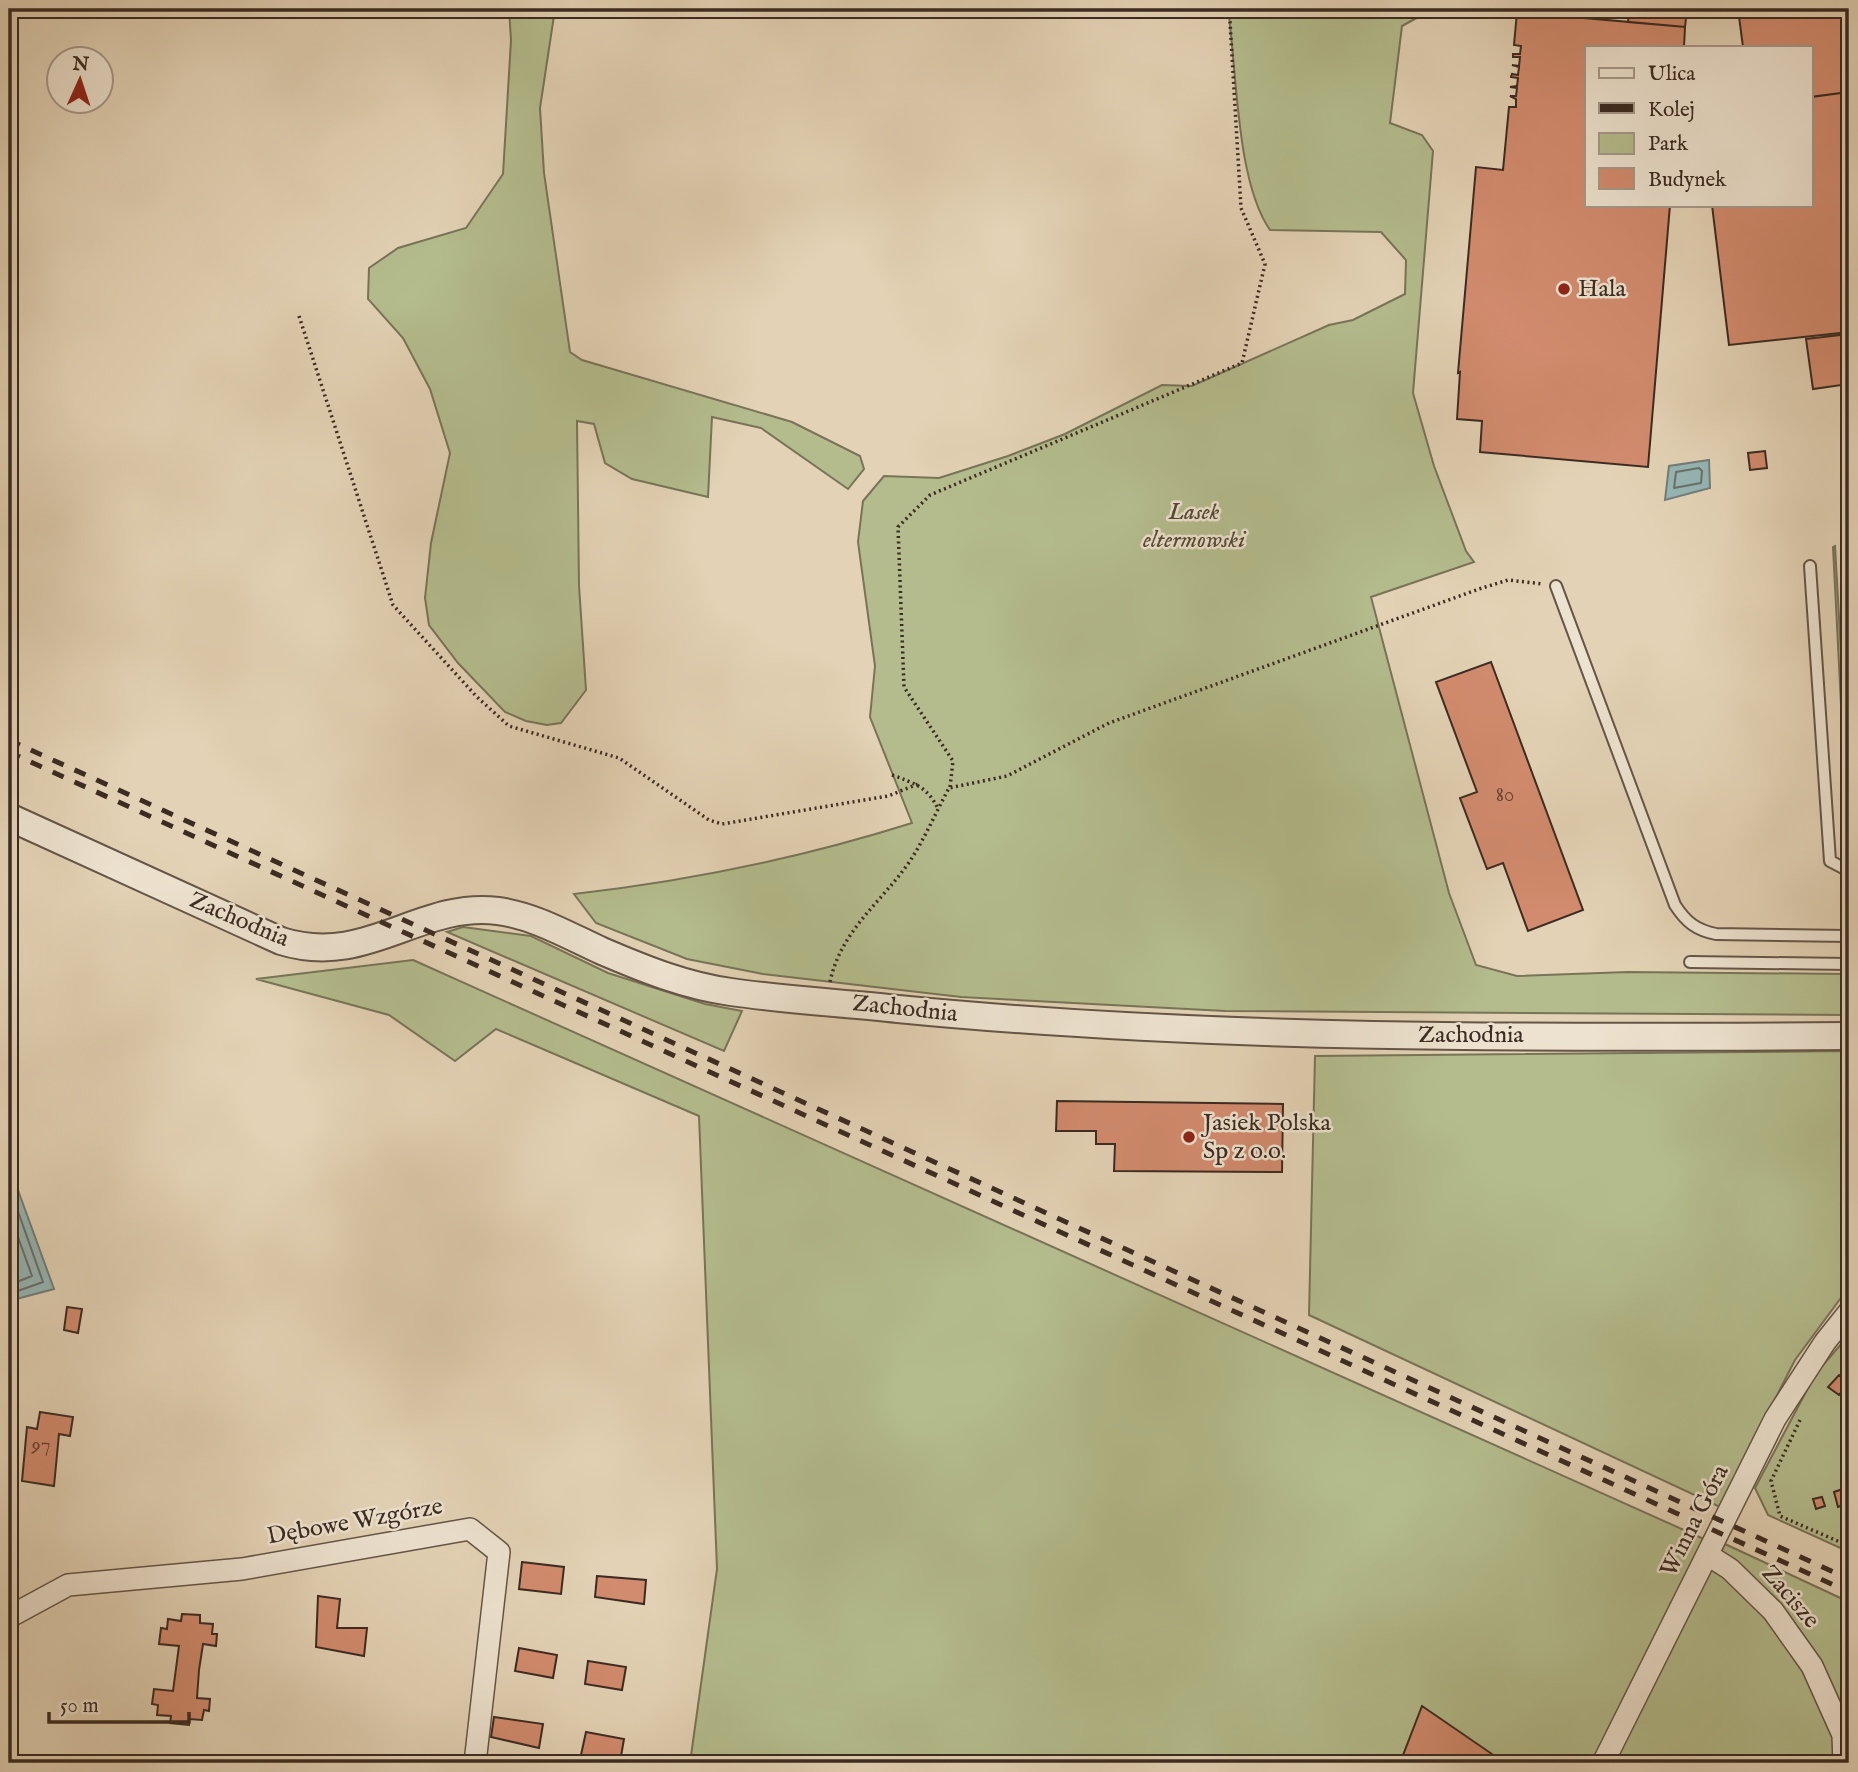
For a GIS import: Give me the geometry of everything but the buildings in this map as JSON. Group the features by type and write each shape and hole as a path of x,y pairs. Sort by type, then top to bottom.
{"street":[{"name":"Zachodnia","path":"9,817 281,941 303,947 321,949 357,946 456,912 502,912 539,923 641,967 701,987 828,1002 1078,1025 1211,1032 1849,1036"},
{"name":"Winna Góra","path":"1603,1763 1775,1419 1825,1342 1849,1312"},
{"name":"Dębowe Wzgórze","path":"9,1617 68,1586 242,1569 470,1529 499,1552 475,1763"},
{"name":"Zacisze","path":"1708,1555 1730,1569 1773,1611 1812,1666 1843,1735 1844,1763"}],"lane":[{"path":"1810,565 1830,861 1849,871"},
{"path":"1556,586 1675,905 1685,920 1701,931 1716,934 1849,936"},
{"path":"1689,962 1849,964"}],"path":[{"path":"950,787 953,761 904,687 898,527 930,495 1242,363 1265,264 1241,208 1230,22 1223,9"},
{"path":"299,316 393,605 477,697 509,726 619,758 709,820 722,824 888,796 918,784"},
{"path":"828,1002 833,966 840,947 853,927 910,860 949,788 1007,776 1122,718 1508,580 1556,586"},
{"path":"892,775 918,784 932,795 938,810"},
{"path":"1804,1412 1771,1481 1780,1516 1849,1546"}],"green space":[{"path":"509,9 555,9 540,108 544,173 570,352 582,360 792,422 860,456 864,469 848,489 761,428 712,417 708,497 632,479 605,463 594,424 577,421 579,586 586,690 561,723 547,725 526,721 505,712 458,663 429,625 425,598 431,543 450,453 430,389 403,338 368,299 369,268 398,248 466,228 503,174 511,40"},
{"name":"Lasek eltermowski","path":"1228,9 1433,9 1402,26 1390,123 1422,135 1433,151 1413,393 1434,466 1466,551 1474,562 1371,597 1449,893 1476,965 1517,976 1628,972 1849,974 1849,1015 1225,1011 961,997 763,974 687,959 596,923 574,894 745,867 912,823 870,717 875,666 858,542 863,501 884,476 939,478 1008,456 1065,434 1162,385 1192,386 1329,325 1353,320 1405,294 1406,260 1381,232 1270,230 1250,184 1244,155"},
{"path":"1835,546 1849,794 1848,842 1833,547"},
{"path":"463,927 531,936 608,973 705,1004 742,1011 724,1051 447,932"},
{"path":"413,960 1704,1539 1594,1763 690,1763 717,1569 699,1116 496,1029 455,1061 389,1015 256,979"},
{"path":"1849,1051 1849,1287 1795,1360 1720,1507 1309,1315 1315,1056"},
{"path":"1849,1335 1849,1552 1768,1515 1755,1488 1816,1373"},
{"path":"1725,1544 1849,1602 1849,1763 1816,1663 1719,1555"},
{"path":"1716,1568 1726,1571 1809,1668 1839,1735 1840,1763 1615,1763 1708,1570"}],"water":[{"path":"1709,460 1710,488 1665,500 1669,466"},
{"path":"11,1171 54,1289 9,1301 9,1172"}],"railway":[{"path":"9,740 1849,1579"},
{"path":"9,752 1849,1592"}],"place":[{"name":"Hala","path":"1564,289"},
{"name":"Jasiek Polska Sp z o.o.","path":"1189,1137"}]}
